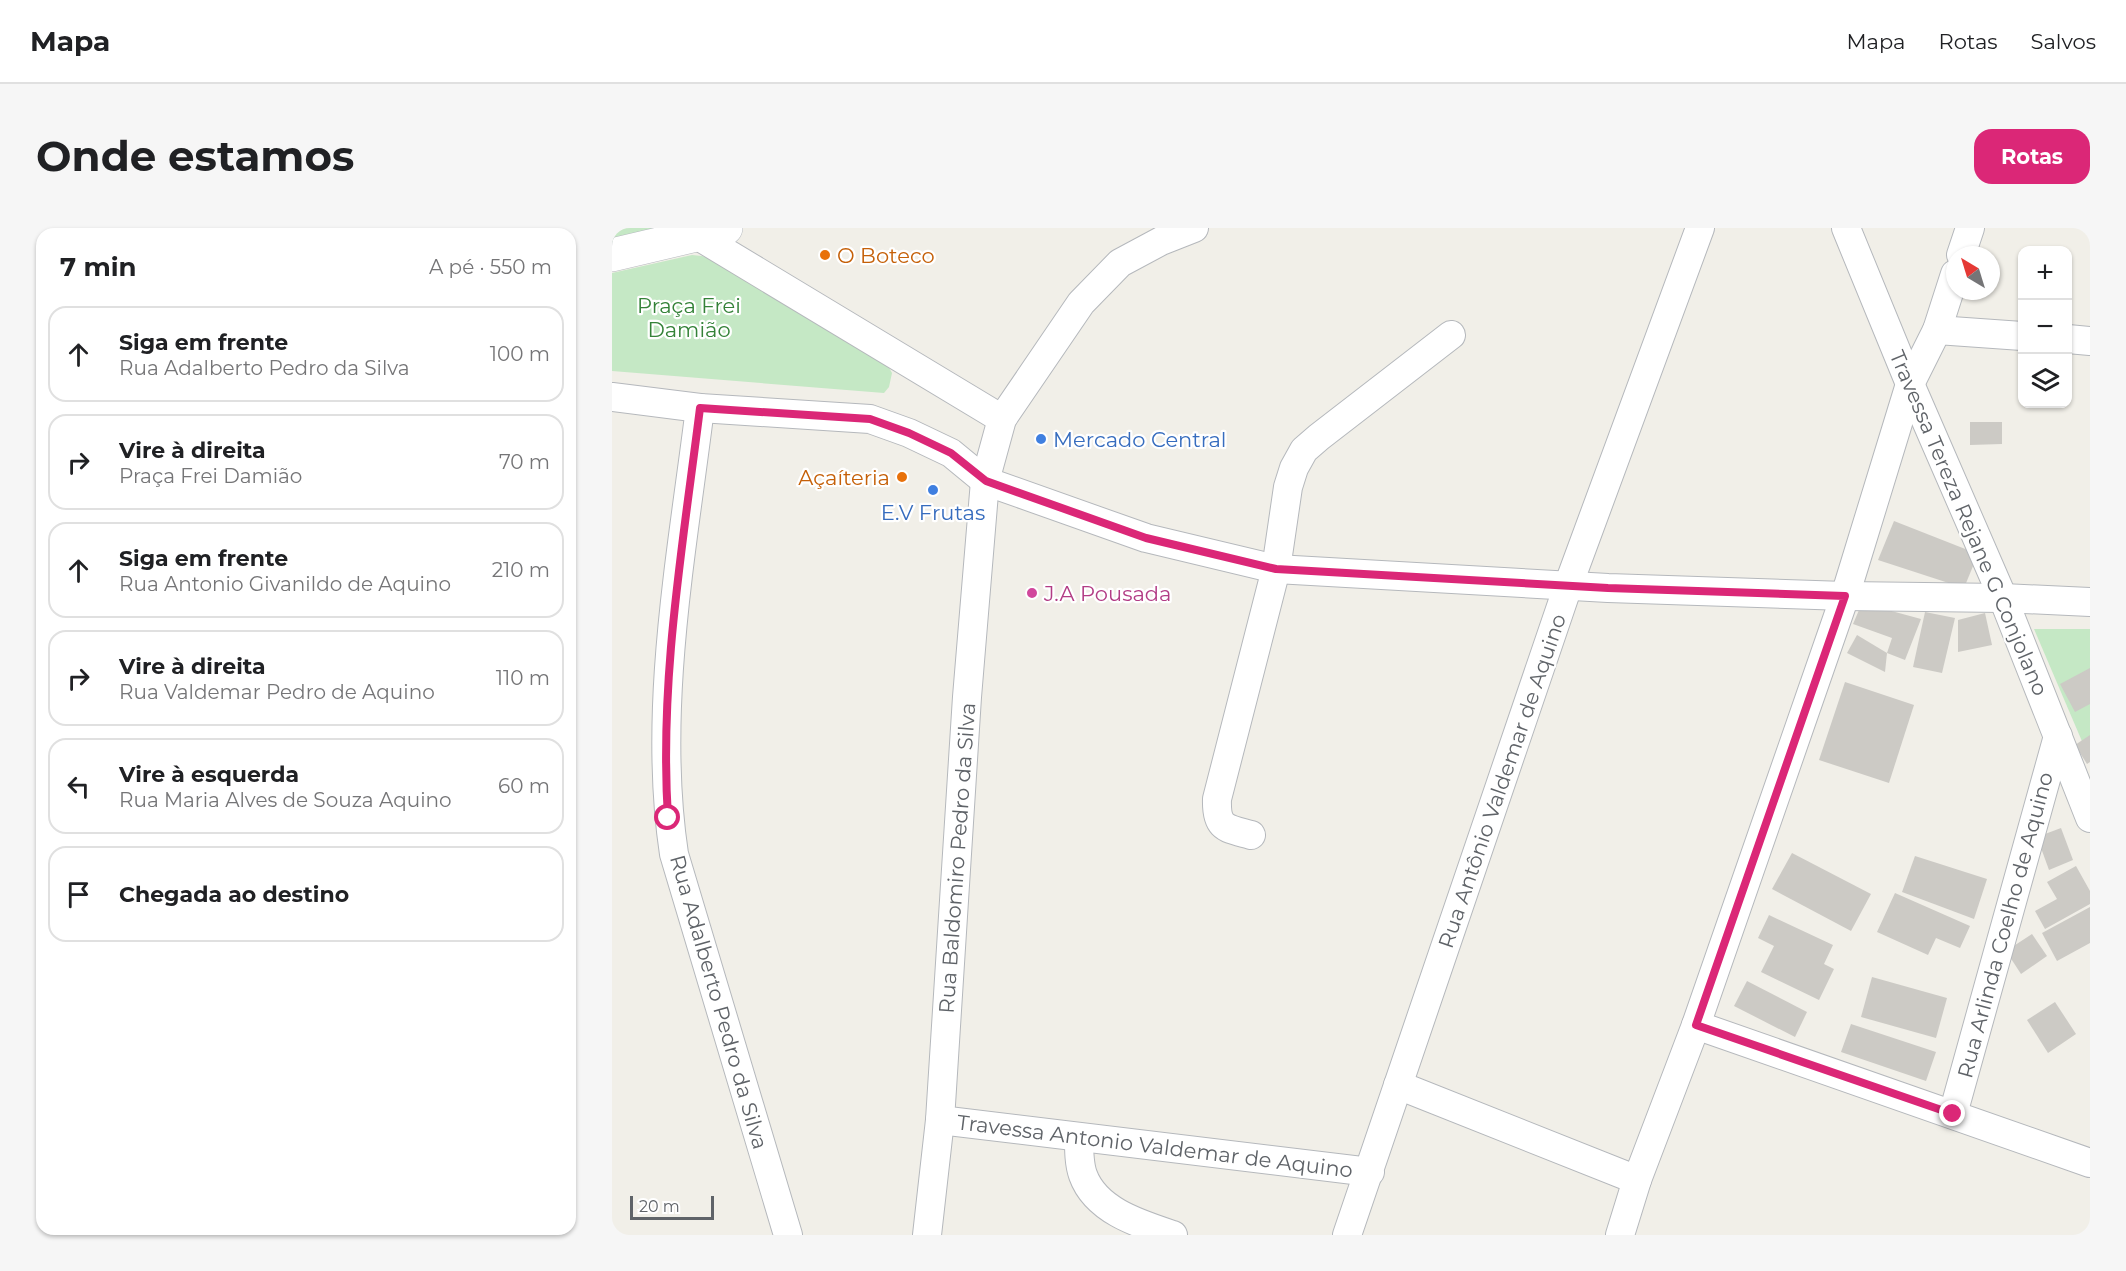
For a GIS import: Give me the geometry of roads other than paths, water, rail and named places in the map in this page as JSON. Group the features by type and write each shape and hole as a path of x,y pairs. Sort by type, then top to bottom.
{"main road":[{"path":"627,252 703,231"}],"street":[{"name":"Rua Baldomiro Pedro da Silva","path":"927,1235 940,1120 967,698 986,481 1002,419 1081,303 1120,263 1161,241 1194,228"},
{"name":"Rua Antônio Valdemar de Aquino","path":"1347,1235 1568,585 1700,228"},
{"name":"Travessa Tereza Rejane G Conjolano","path":"1846,228 1910,384 2003,598 2090,818"},
{"path":"1964,246 1970,228"},
{"path":"703,231 1002,419"},
{"path":"1620,1235 1637,1180 1696,1025 1845,596 1910,384 1937,330 1947,300"},
{"path":"1937,330 2018,336"},
{"path":"1251,835 1226,827 1219,822 1216,799 1276,569 1288,487 1294,468 1304,450 1451,334"},
{"path":"2072,339 2090,341"},
{"path":"612,398 700,408 870,419 909,433 951,453 986,481 1146,538 1276,569 1568,585 1845,596 2003,598 2090,602"},
{"name":"Rua Adalberto Pedro da Silva","path":"700,408 669,657 666,778 668,818 674,854 788,1235"},
{"name":"Rua Arlinda Coelho de Aquino","path":"1953,1114 2058,736"},
{"path":"1696,1025 2090,1163"},
{"path":"1398,1085 1637,1180"},
{"name":"Travessa Antonio Valdemar de Aquino","path":"940,1120 1370,1172"},
{"path":"1079,1138 1083,1175 1095,1196 1117,1213 1173,1235"}],"place":[{"name":"O Boteco","path":"825,255"},
{"name":"Mercado Central","path":"1041,439"},
{"name":"Açaíteria","path":"902,477"},
{"name":"E.V Frutas","path":"933,490"},
{"name":"J.A Pousada","path":"1032,593"}],"park label":[{"name":"Praça Frei Damião","path":"689,317"}]}
